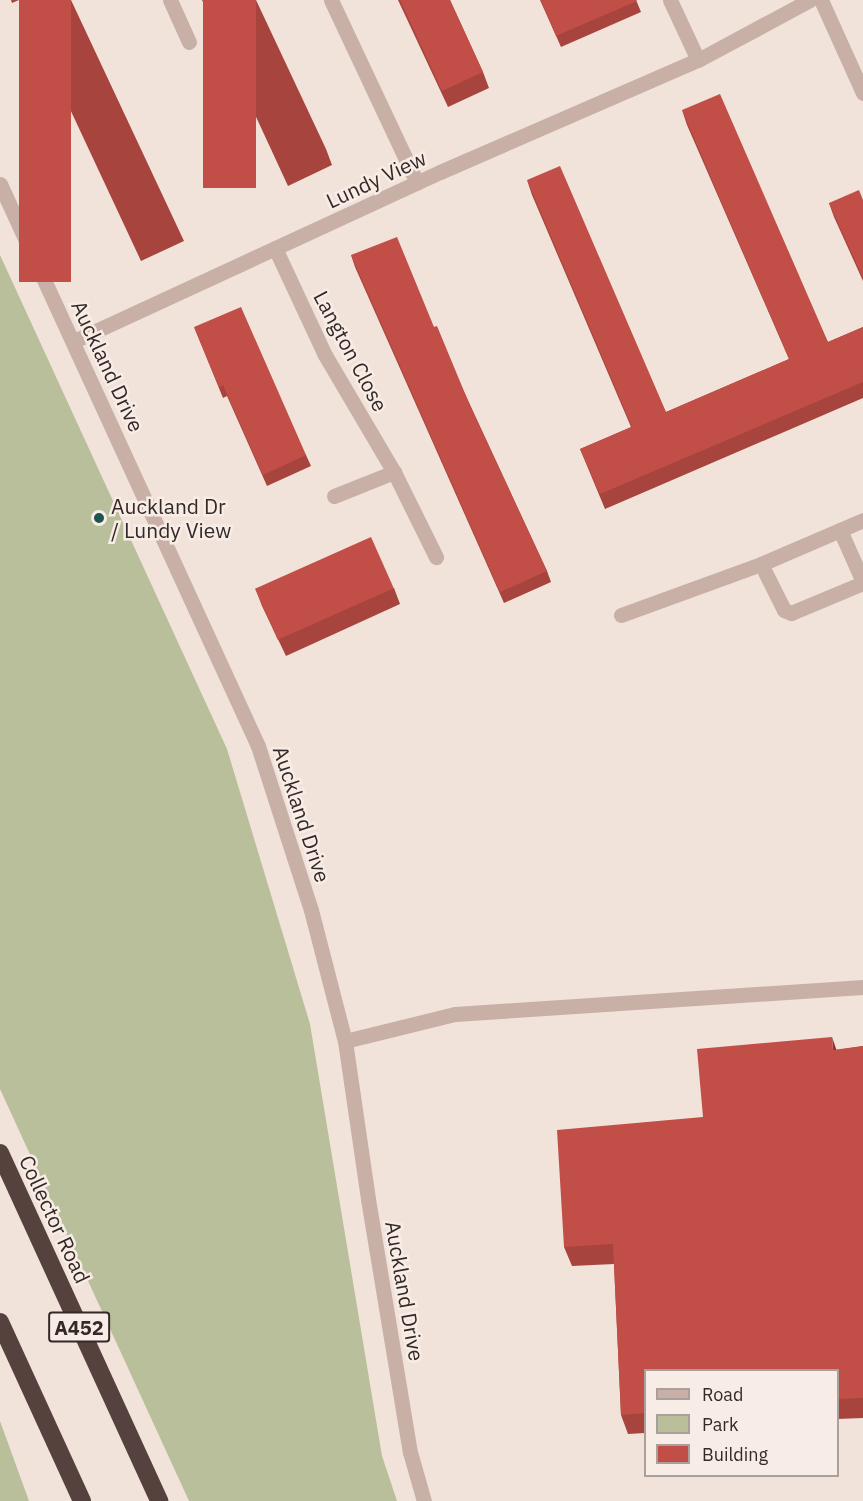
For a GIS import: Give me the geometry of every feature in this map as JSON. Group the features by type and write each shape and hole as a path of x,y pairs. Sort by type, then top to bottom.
{"highway":[{"name":"Collector Road","path":"0,1153 159,1501"},
{"path":"0,1322 82,1501"}],"street":[{"path":"170,0 189,42"},
{"path":"331,0 417,183"},
{"path":"670,0 698,60"},
{"name":"Lundy View","path":"74,341 417,183 698,60 810,0"},
{"path":"821,0 863,93"},
{"name":"Auckland Drive","path":"0,184 258,746 312,910 345,1041 410,1452 424,1501"},
{"name":"Langton Close","path":"275,248 325,355 394,472 436,557"},
{"path":"334,496 394,472"},
{"path":"621,615 761,564 863,520"},
{"path":"761,564 784,610 791,613 863,583 840,530"},
{"path":"345,1041 454,1014 863,987"}],"green space":[{"path":"0,255 227,749 310,1024 382,1456 397,1501 189,1501 0,1089"},
{"path":"0,1421 29,1501 0,1501"}],"building":[{"path":"19,0 71,0 71,282 19,282"},
{"path":"203,0 256,0 256,188 203,188"},
{"path":"400,0 450,0 483,72 442,91"},
{"path":"541,0 636,0 637,1 556,36"},
{"path":"720,94 828,342 863,327 863,382 600,494 580,449 632,427 527,180 560,166 666,412 789,359 682,110"},
{"path":"859,190 863,200 863,278 829,203"},
{"path":"397,237 434,327 437,326 471,408 547,571 500,592 351,255"},
{"path":"241,307 306,455 263,475 223,385 219,387 194,327"},
{"path":"371,537 394,588 278,640 255,589"},
{"path":"832,1037 833,1050 863,1046 863,1398 839,1399 839,1369 644,1369 644,1413 621,1415 613,1244 564,1247 557,1130 703,1117 697,1049"}],"place":[{"name":"Auckland Dr / Lundy View","path":"99,518"}]}
